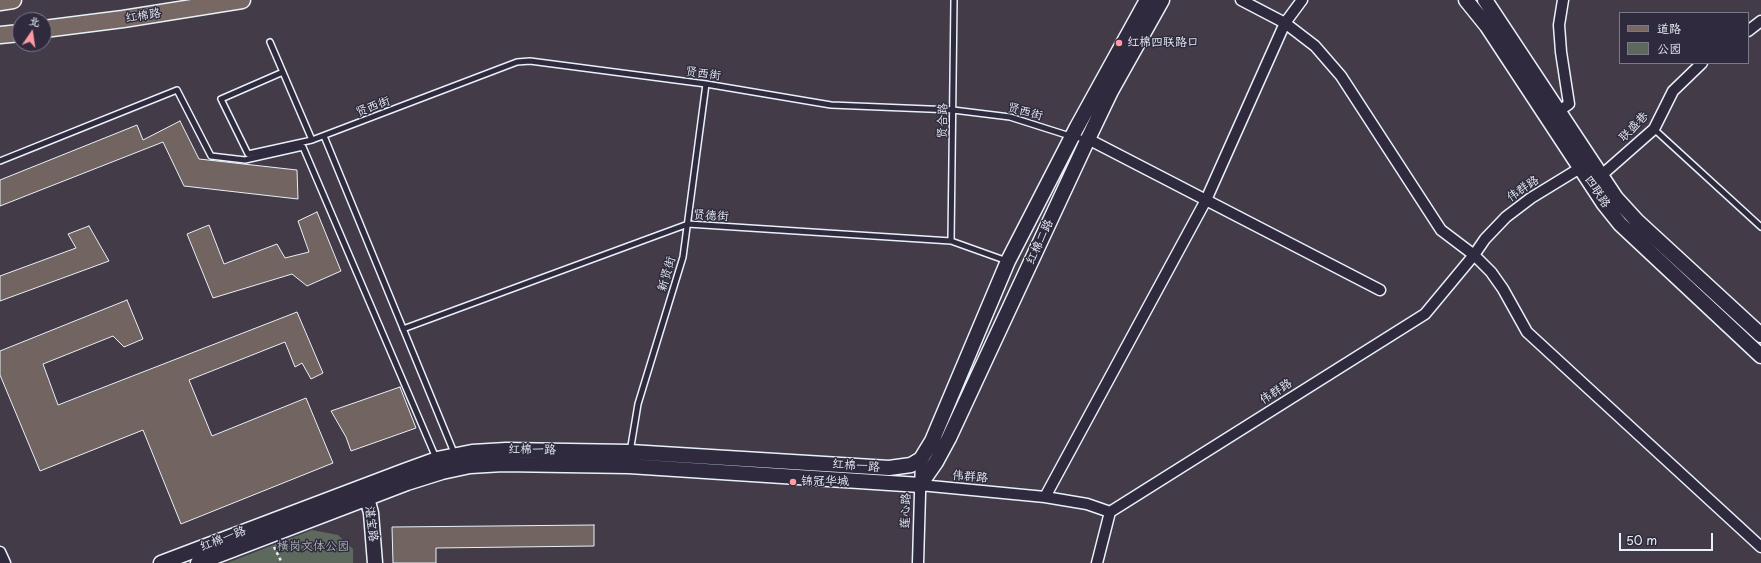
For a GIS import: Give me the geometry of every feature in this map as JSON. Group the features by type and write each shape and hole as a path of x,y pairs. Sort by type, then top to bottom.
{"main road":[{"path":"0,2 13,0"},
{"name":"红棉路","path":"52,28 242,0"},
{"name":"红棉二路","path":"921,459 936,432 1008,261 1072,137 1147,0"},
{"name":"红棉二路","path":"920,485 936,462 949,438 1111,91 1162,0"},
{"name":"四联路","path":"1466,0 1488,26 1586,164 1620,224 1761,356"},
{"name":"四联路","path":"1485,0 1559,111 1586,164"},
{"path":"0,36 12,34"},
{"name":"四联路","path":"1596,180 1616,198 1637,221 1761,335"},
{"name":"红棉一路","path":"198,563 269,536 437,459 455,456 506,450 630,452 890,468 911,465 921,459"},
{"name":"红棉一路","path":"160,563 365,492 470,466 503,464 629,466 920,485"},
{"name":"湛宝路","path":"365,492 373,530 374,563"}],"street":[{"path":"1241,0 1285,23 1315,46 1342,76 1441,230 1474,255 1492,272 1504,289 1527,332 1761,547"},
{"path":"1045,497 1206,200 1285,23 1302,0"},
{"path":"1559,111 1569,104 1561,52 1559,25 1563,0"},
{"path":"1749,29 1761,21"},
{"name":"联盛巷","path":"1596,180 1654,128 1673,91 1701,64"},
{"path":"1088,139 1380,290"},
{"name":"伟群路","path":"920,485 1045,497 1087,504 1110,512 1425,314 1474,255 1485,239 1506,217 1530,198 1586,164"},
{"name":"莲心路","path":"918,563 921,459"},
{"path":"1097,563 1110,512"},
{"path":"0,552 5,563"}],"lane":[{"name":"贤合路","path":"951,241 954,0"},
{"path":"270,42 312,140"},
{"name":"贤西街","path":"283,72 221,99 248,154 312,140 516,62 530,61 706,84 831,105 953,110 1010,117 1072,137 1088,139"},
{"name":"新贤街","path":"629,466 638,404 683,257 706,84"},
{"path":"0,161 178,90 211,156 244,160 303,147 437,459"},
{"path":"1654,128 1761,227"},
{"path":"324,136 455,456"},
{"name":"贤德街","path":"403,329 688,224 951,241 1008,261"}],"path":[{"path":"269,536 282,563"}],"green space":[{"name":"横岗文体公园","path":"312,530 338,535 353,549 353,563 227,563"}],"building":[{"path":"180,121 199,159 297,170 298,199 184,186 163,142 0,206 0,180 137,125 143,140"},
{"path":"317,212 341,271 307,286 292,274 213,298 187,234 209,225 224,264 277,244 285,258 309,252 298,221"},
{"path":"89,226 109,261 0,301 0,276 76,248 68,234"},
{"path":"127,300 143,339 124,347 113,336 43,364 58,405 297,312 323,373 311,379 302,363 295,367 285,342 189,380 212,436 306,398 333,463 181,524 143,430 40,471 0,375 0,351"},
{"path":"400,387 416,428 351,451 346,437 331,411"},
{"path":"594,525 594,546 436,548 436,563 393,563 392,527"}],"place":[{"name":"红棉四联路口","path":"1119,43"},
{"name":"锦冠华城","path":"793,482"}]}
